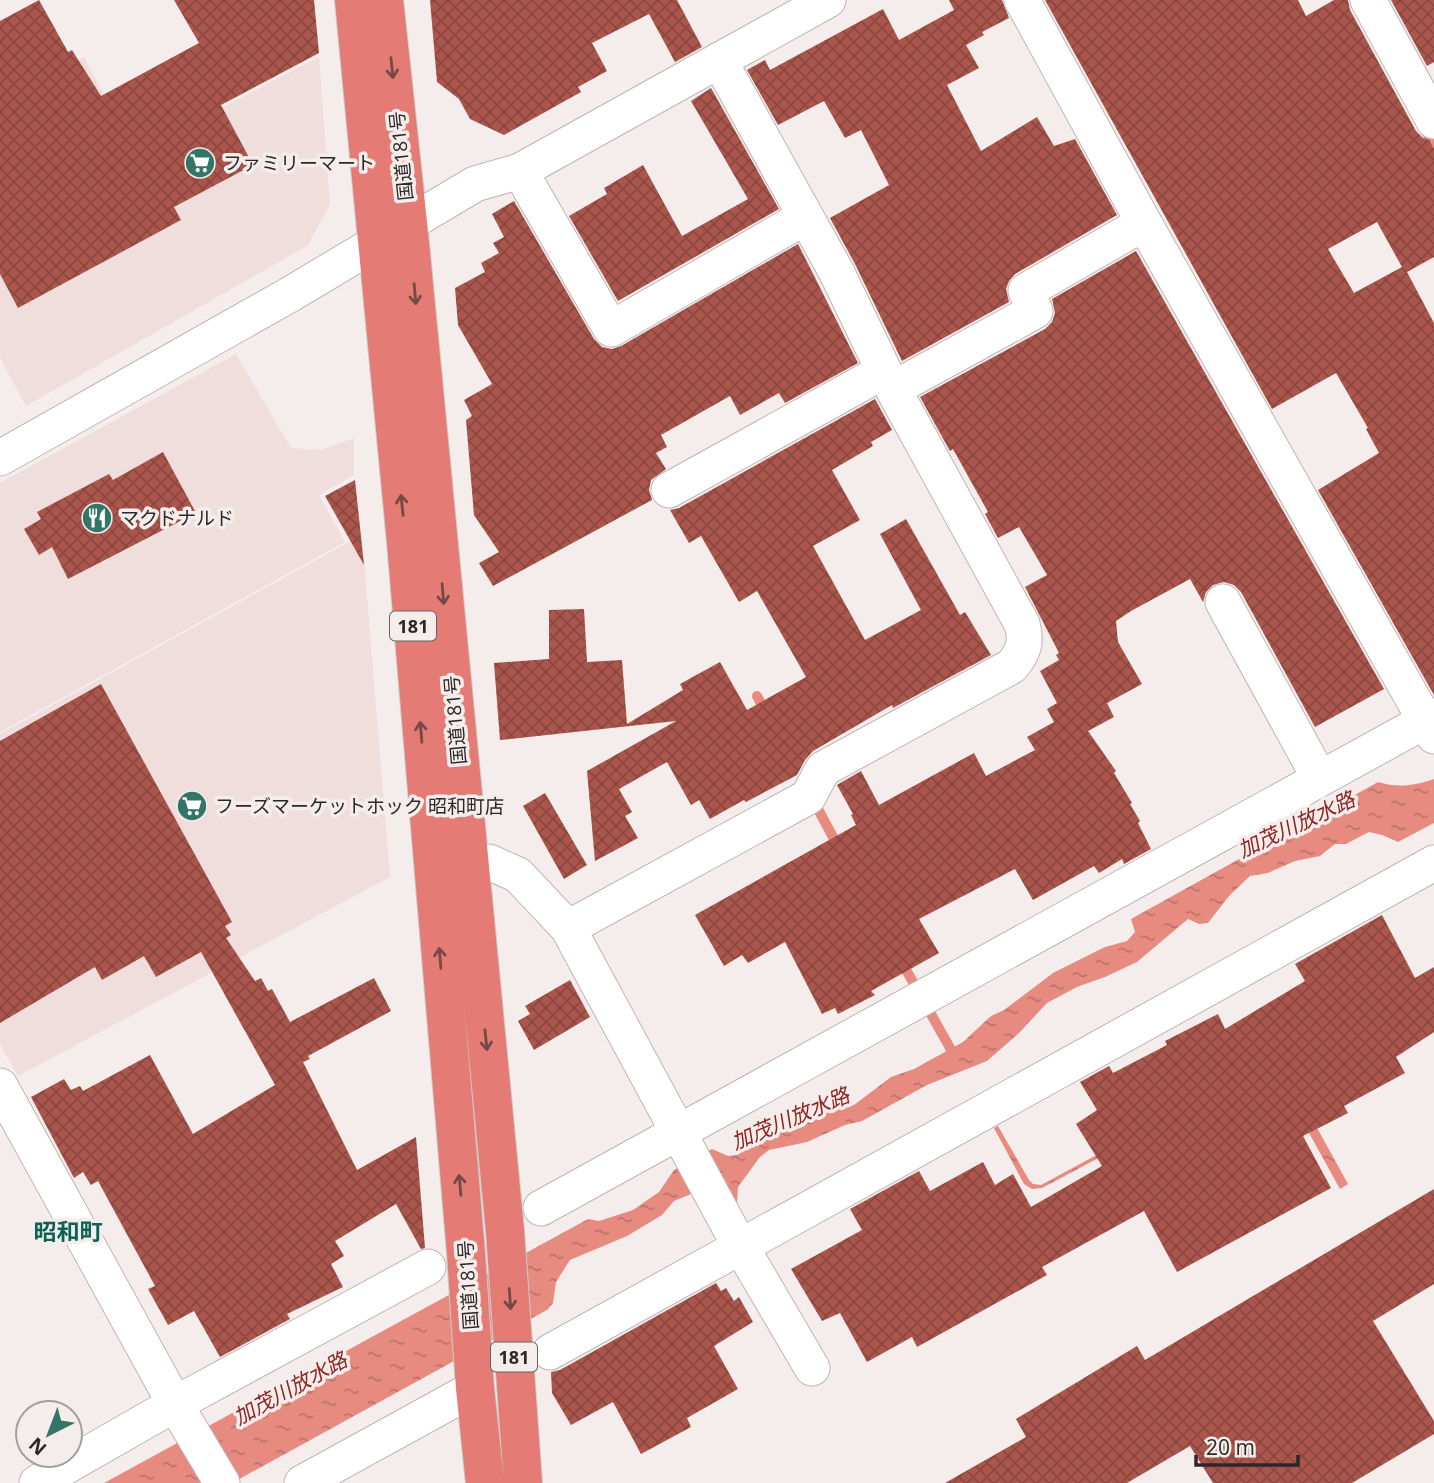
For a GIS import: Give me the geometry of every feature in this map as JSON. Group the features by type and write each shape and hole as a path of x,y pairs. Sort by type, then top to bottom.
{"highway":[{"name":"国道181号","path":"354,0 392,232 505,1231 523,1483"},
{"name":"国道181号","path":"384,0 406,542 485,1483"}],"street":[{"path":"0,458 289,295 475,184 520,171 828,0"},
{"path":"541,1208 682,1136 1320,779 1431,726 1143,223 1022,0"},
{"path":"1368,0 1434,121"},
{"path":"568,928 808,797 823,769 1012,666 1022,653 1026,640 1022,624 888,380 837,274 719,60"},
{"path":"520,171 611,329 806,218"},
{"path":"669,490 888,380 1035,311 1026,291 1143,223"},
{"path":"1223,602 1320,779"},
{"path":"489,862 518,875 568,928 736,1237 812,1368"},
{"path":"550,1352 736,1237 1434,863"},
{"path":"0,1086 222,1483"},
{"path":"37,1483 180,1411 428,1267"},
{"path":"305,1481 475,1388"}],"shaded area":[{"path":"84,57 185,250 136,153 319,57 330,205 307,246 26,406 0,358 0,103"},
{"path":"236,354 291,448 321,450 354,438 354,475 319,495 345,542 0,732 0,483"},
{"name":"フーズマーケットホック 昭和町店","path":"362,535 390,877 18,1076 0,1044 0,734"}],"water":[{"name":"加茂川放水路","path":"1434,779 1434,823 1398,842 1369,832 1346,844 1335,844 1320,856 1250,876 1229,896 1208,923 1199,924 1188,919 1137,962 1077,987 1047,1003 1019,1033 987,1061 927,1085 862,1121 845,1125 807,1142 769,1150 760,1157 738,1187 737,1204 691,1194 674,1201 662,1215 627,1236 570,1260 556,1282 553,1303 547,1310 232,1483 104,1483 588,1219 599,1221 633,1210 659,1192 674,1170 712,1149 728,1156 736,1155 744,1150 751,1138 777,1123 854,1105 891,1077 914,1069 963,1042 991,1016 1004,1010 1053,973 1105,947 1127,941 1135,932 1131,919 1378,782 1406,785"},
{"path":"1278,1057 1348,1184 1340,1189 1272,1066 1042,1188 1032,1189 1024,1184 994,1128 998,1126 1029,1180 1033,1184 1041,1185"}],"building":[{"path":"39,0 68,52 72,50 101,96 199,43 174,0 314,0 319,53 221,105 253,165 174,207 181,220 18,308 0,274 0,21"},
{"path":"430,0 677,0 702,47 675,62 649,14 592,43 607,71 578,87 581,92 504,135 470,119 459,99 437,82"},
{"path":"949,0 1002,0 1009,18 982,32 984,35 966,45 979,68 947,85 981,151 1037,117 1054,146 1075,139 1117,215 1015,274 1006,289 1009,302 902,361 830,218 889,185 861,130 845,138 824,101 778,125 747,70 765,60 770,70 883,9 899,40 954,10"},
{"path":"1045,0 1298,0 1306,16 1334,0 1348,0 1350,10 1416,131 1429,140 1434,149 1434,257 1407,272 1434,323 1434,695 1318,490 1379,453 1366,429 1368,428 1336,373 1272,409","holes":["1377,222 1402,267 1354,293 1328,249"]},
{"path":"1391,0 1434,0 1434,62 1427,66"},
{"path":"711,88 779,209 618,301 569,216 607,194 604,188 643,165 682,236 748,199 691,101"},
{"path":"514,201 594,339 602,347 612,349 621,346 798,244 858,363 785,403 779,393 740,415 730,396 661,435 667,447 656,453 666,469 651,480 649,490 652,500 493,586 479,563 499,552 474,515 466,420 472,416 464,400 492,384 458,325 455,288 485,272 481,263 499,253 493,243 504,237 492,214"},
{"path":"1136,251 1384,689 1315,727 1241,592 1234,585 1224,582 1213,585 1206,592 1203,602 1190,579 1116,621 1118,642 1142,684 1107,703 1114,717 1088,731 1116,771 1114,773 1132,803 1130,804 1151,849 1124,864 1122,859 1099,873 1094,866 1033,900 1015,869 919,919 939,953 871,991 875,995 838,1014 835,1008 822,1014 785,942 748,963 742,955 724,966 695,915 856,825 837,785 861,771 879,805 974,753 986,776 1035,750 1027,737 1054,722 1047,709 1057,703 1040,671 1059,660 1056,655 1059,653 1025,587 1047,575 1019,527 998,538 985,514 988,512 920,397 1045,329 1052,322 1055,313 1052,299"},
{"path":"875,399 892,430 871,442 873,446 832,470 860,520 813,546 865,640 921,610 880,534 906,519 960,615 965,612 991,655 893,708 892,705 813,751 797,775 710,819 699,800 691,805 667,762 619,789 632,812 625,816 638,838 595,861 587,771 676,721 500,740 494,663 549,659 549,610 584,609 587,662 622,660 627,724 683,690 680,684 720,662 747,710 806,677 757,591 739,602 701,536 689,543 670,510 679,508"},
{"path":"163,452 196,513 68,579 52,547 39,555 24,529 41,519 37,512 109,474 113,480"},
{"path":"355,480 364,565 325,496"},
{"path":"101,684 232,922 225,926 231,935 226,938 255,981 261,978 268,991 272,989 290,1022 374,978 391,1011 308,1056 310,1059 303,1062 357,1170 416,1137 425,1248 421,1249 396,1204 335,1241 344,1256 331,1264 343,1287 287,1314 290,1319 220,1357 194,1311 168,1325 148,1289 155,1286 98,1181 91,1185 83,1172 74,1178 31,1097 64,1079 71,1090 80,1086 83,1091 150,1055 193,1134 275,1085 201,952 156,977 144,956 102,980 95,967 0,1023 0,741"},
{"path":"545,793 587,865 564,879 523,806"},
{"path":"1382,915 1415,978 1434,967 1434,1032 1396,1057 1405,1073 1344,1106 1348,1113 1303,1136 1331,1188 1177,1272 1144,1211 1042,1267 1047,1275 917,1347 912,1337 867,1362 840,1313 822,1321 791,1269 862,1230 850,1209 919,1171 930,1191 983,1162 995,1185 1013,1174 1031,1207 1102,1166 1076,1124 1097,1110 1080,1082 1109,1066 1113,1073 1167,1045 1165,1041 1218,1014 1225,1029 1305,981 1295,964"},
{"path":"570,980 590,1017 534,1050 518,1021 530,1014 525,1006"},
{"path":"1434,1189 1434,1284 1373,1321 1434,1421 1434,1434 1352,1483 1213,1483 1190,1446 1127,1483 945,1483 1026,1437 1016,1419 1137,1346 1145,1360"},
{"path":"716,1283 721,1291 726,1288 734,1301 739,1297 753,1322 714,1346 738,1389 687,1418 691,1427 641,1454 613,1402 571,1425 552,1393 551,1372 560,1370"}],"waterway":[{"path":"1424,127 1434,147"},
{"path":"757,696 767,715"},
{"path":"813,800 840,850"},
{"path":"900,959 954,1055"}],"place":[{"name":"ファミリーマート","path":"200,163"},
{"name":"マクドナルド","path":"97,518"},
{"name":"フーズマーケットホック 昭和町店","path":"192,806"}],"district":[{"name":"昭和町","path":"68,1231"}]}
